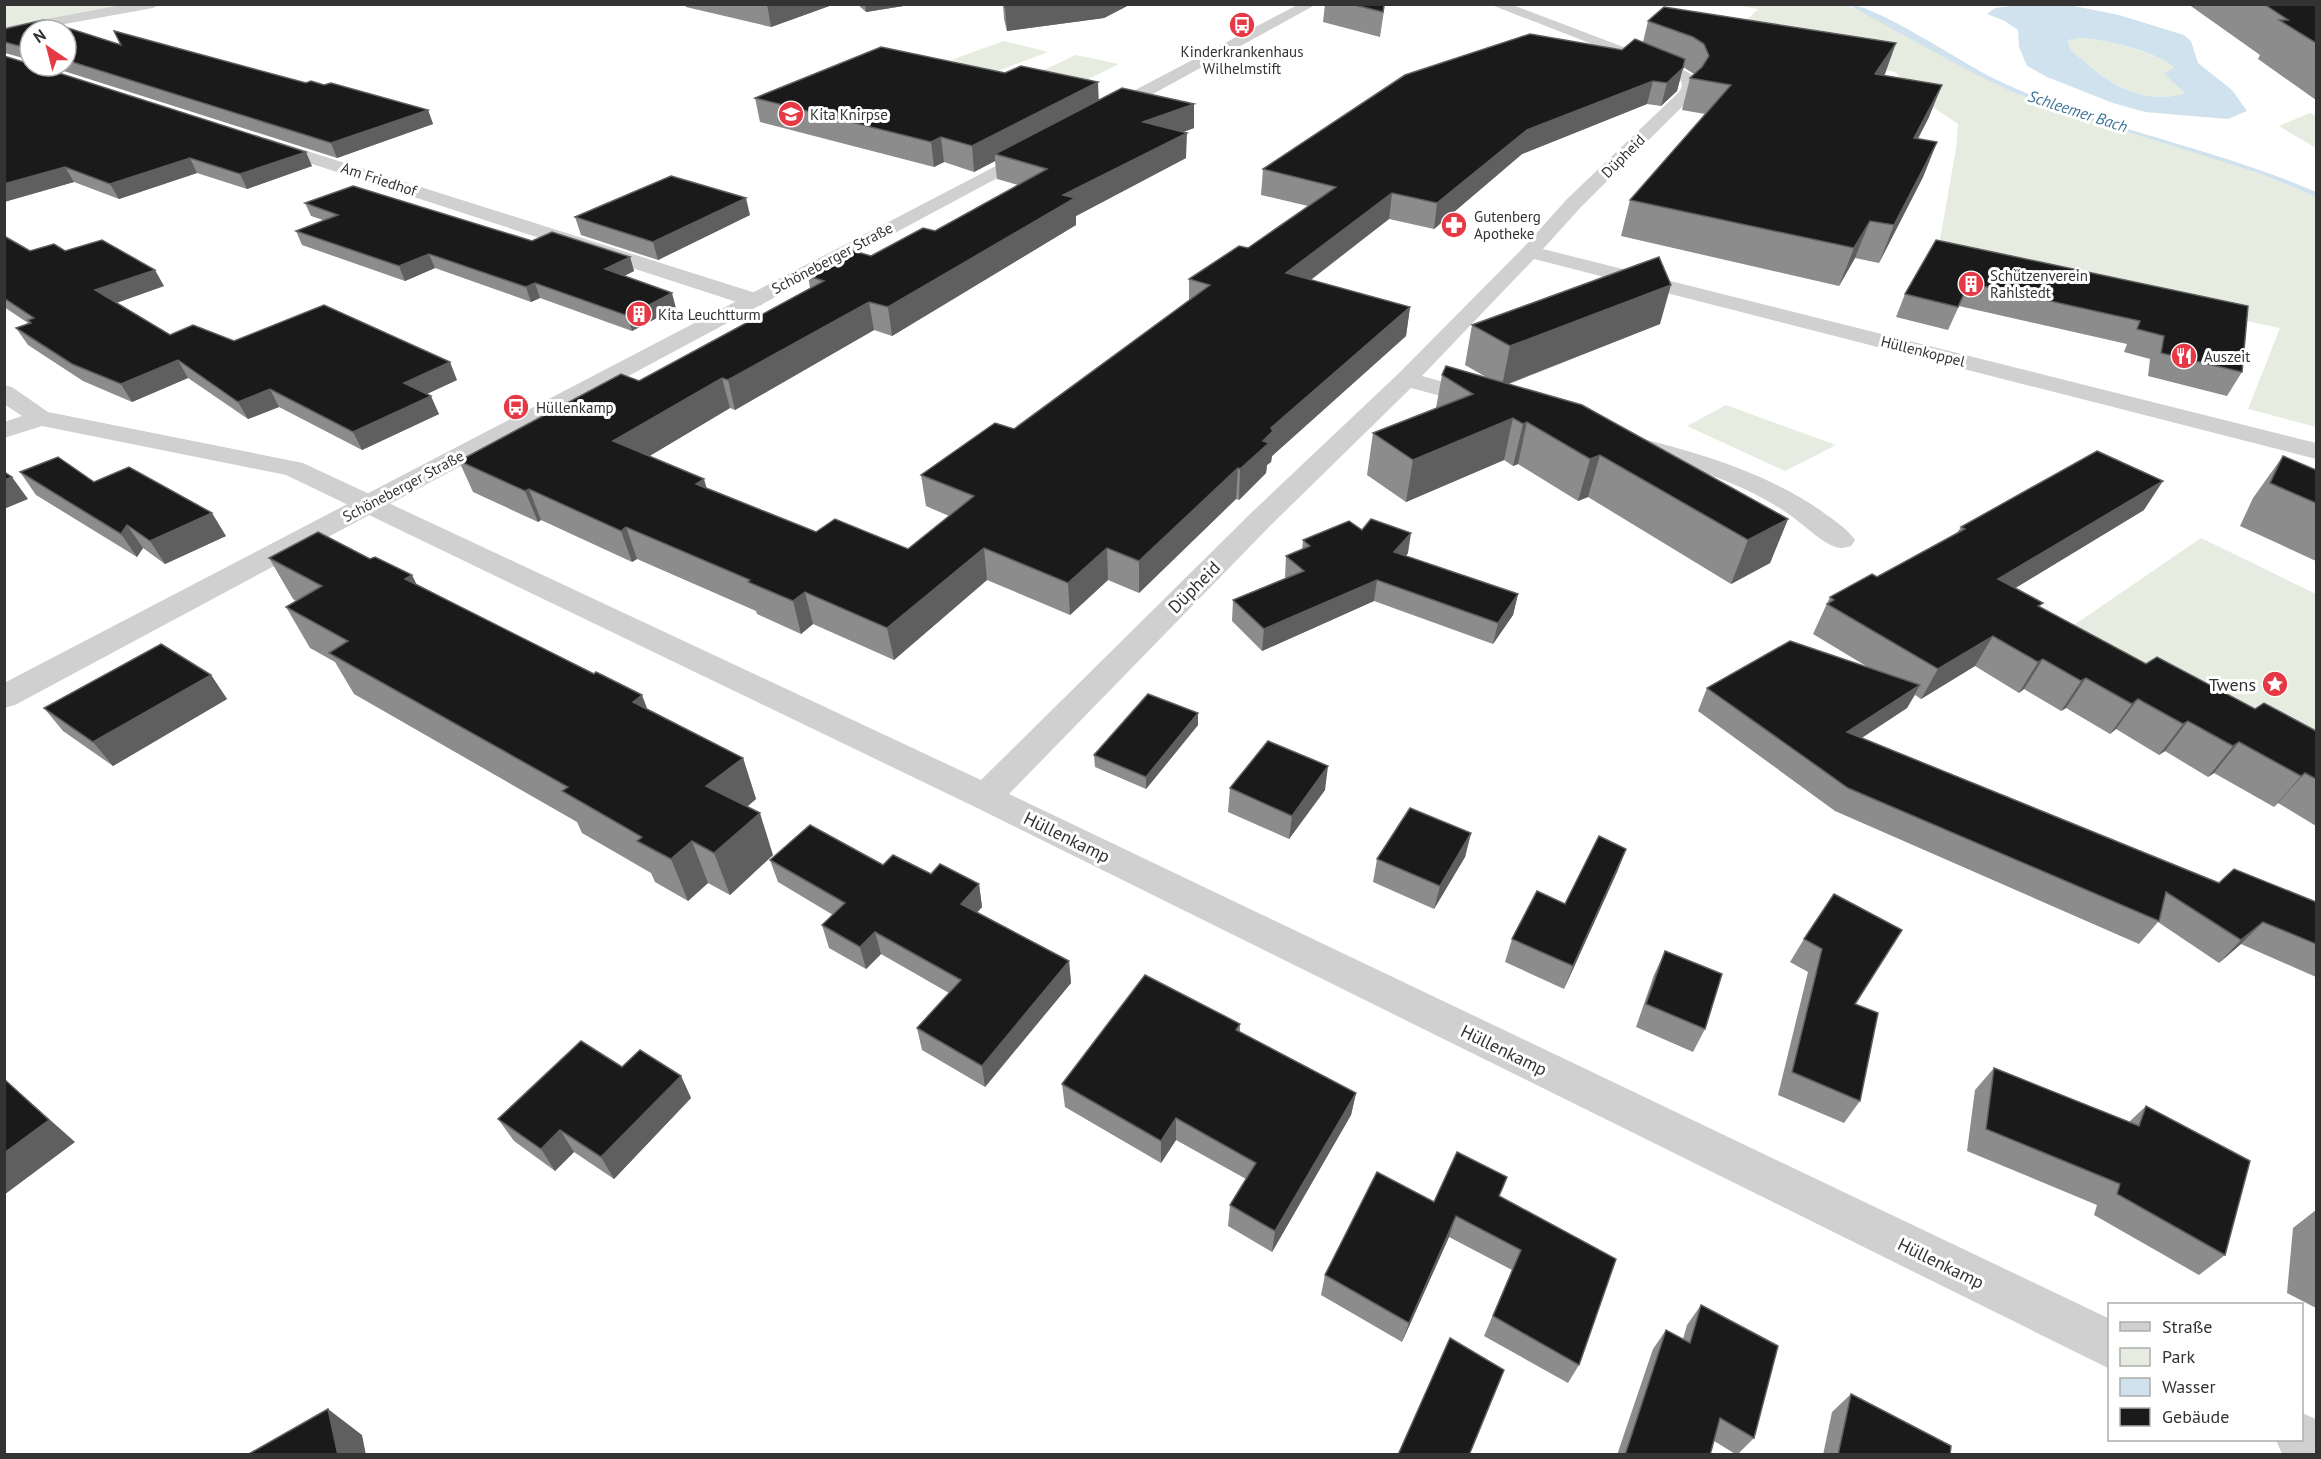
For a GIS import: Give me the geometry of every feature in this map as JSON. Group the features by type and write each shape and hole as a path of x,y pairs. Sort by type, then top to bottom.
{"street":[{"path":"4,31 153,4"},
{"path":"1080,126 1310,4"},
{"name":"Düpheid","path":"985,797 1260,520 1406,379 1530,252 1574,203 1686,94 1690,86 1688,79 1679,73 1496,4"},
{"name":"Am Friedhof","path":"247,137 754,300"},
{"name":"Schöneberger Straße","path":"4,697 1051,142"},
{"name":"Hüllenkoppel","path":"1530,252 2316,451"},
{"path":"1406,379 1508,407"},
{"name":"Hüllenkamp","path":"4,392 40,418 294,469 985,797 2108,1345"},
{"path":"4,432 40,418"},
{"path":"1607,436 1731,473 1764,488 1824,526 1841,540"}],"green space":[{"path":"5,5 137,5 59,18 18,18 18,25 5,27"},
{"path":"1735,5 1846,5 1875,17 1970,71 2023,96 2252,170 2316,197 2316,427 2248,409 2280,328 1937,256 1956,149 1958,124 1924,101 1895,72 1725,41 1758,9"},
{"path":"2081,38 2129,47 2164,61 2174,67 2165,74 2185,93 2157,97 2118,86 2071,50 2068,40"},
{"path":"1004,41 1048,52 995,72 951,60"},
{"path":"1076,55 1119,64 1068,89 1024,79"},
{"path":"2310,113 2316,116 2316,148 2279,126"},
{"path":"1726,405 1836,445 1785,471 1687,426"},
{"path":"2201,538 2316,594 2316,745 2208,699 2074,625"}],"water":[{"path":"2027,4 2069,5 2119,15 2184,35 2191,41 2198,63 2232,90 2247,111 2228,119 2145,112 2113,103 2047,77 2027,66 2019,47 2018,30 2005,21 1987,14 1995,8","holes":["2093,39 2129,47 2164,61 2174,67 2164,74 2185,93 2157,97 2118,86 2076,55 2071,50 2068,40"]}],"building":[{"path":"1005,4 1024,4 1005,7"},
{"path":"1351,4 1384,4 1383,12"},
{"path":"2264,4 2316,4 2316,43 2279,20 2288,20"},
{"path":"1664,7 1896,43 1875,74 1942,85 1914,138 1937,142 1894,225 1870,221 1854,248 1630,200 1731,85 1690,78 1702,67 1709,56 1704,44 1693,37 1648,21"},
{"path":"18,26 18,46 4,42 4,29"},
{"path":"78,31 121,45 114,31 306,83 311,81 324,85 331,83 428,110 331,143 78,64"},
{"path":"1530,34 1622,50 1635,39 1685,59 1683,68 1667,83 1653,81 1527,130 1437,203 1392,193 1286,273 1410,307 1271,428 1273,431 1263,441 1269,443 1240,469 1238,468 1139,561 1107,548 1068,583 984,548 887,628 805,592 793,601 626,527 621,531 529,489 525,491 459,461 621,374 639,381 824,281 808,276 854,251 871,256 923,228 935,231 1047,169 995,154 1122,88 1194,104 1143,122 1187,133 1063,195 1075,198 888,307 869,302 728,380 722,378 613,441 704,479 696,484 816,532 835,519 908,549 974,496 921,475 995,423 1014,429 1210,285 1189,279 1239,246 1248,248 1336,187 1263,169 1405,75"},
{"path":"881,47 1005,73 1021,66 1098,82 972,146 941,137 931,142 755,98"},
{"path":"4,56 18,60 18,78 75,78 306,152 240,174 190,158 110,184 65,167 4,184"},
{"path":"671,176 746,198 653,242 575,217"},
{"path":"353,186 532,241 552,232 630,257 605,269 672,293 628,316 535,283 526,287 429,254 399,266 296,231 338,215 305,203"},
{"path":"4,236 30,251 54,244 65,251 102,240 155,270 95,290 170,335 193,325 234,341 324,305 450,362 404,383 431,396 353,432 270,389 238,402 178,360 121,384 72,364 16,328 31,323 28,320 34,318 4,298"},
{"path":"1936,240 2248,306 2242,372 2161,353 2164,336 2137,329 2140,321 1969,283 1958,307 1905,294"},
{"path":"1659,257 1671,285 1510,346 1472,325"},
{"path":"1446,366 1582,405 1788,519 1748,540 1600,455 1590,459 1527,422 1523,424 1513,418 1413,460 1373,433 1473,394 1442,375"},
{"path":"2097,451 2163,481 1998,579 2043,603 2038,606 2146,664 2157,657 2255,709 2264,703 2316,731 2316,779 2305,773 2301,776 2239,742 2233,746 2188,721 2183,724 2138,699 2132,704 2086,678 2081,681 2043,659 2038,662 1993,636 1938,669 1827,604 1834,600 1830,597 1872,574 1877,577 1965,529 1961,527"},
{"path":"2283,456 2316,470 2316,503 2270,483"},
{"path":"58,457 94,482 129,467 212,513 150,541 127,525 121,534 20,472"},
{"path":"4,472 12,477 4,480"},
{"path":"1371,519 1411,533 1394,552 1518,594 1498,623 1377,580 1264,629 1233,600 1304,571 1286,556 1310,546 1303,540 1349,521 1362,530"},
{"path":"318,532 370,559 375,557 412,575 405,579 594,674 596,672 642,695 633,702 743,758 706,786 760,813 714,853 692,841 671,859 637,841 642,837 562,791 568,787 329,653 348,641 286,607 322,586 269,558"},
{"path":"1790,641 1920,685 1847,732 2219,883 2234,869 2316,902 2316,944 2263,922 2241,940 2166,892 2159,921 1848,788 1707,688"},
{"path":"161,644 211,675 93,742 44,708"},
{"path":"1148,694 1198,713 1146,777 1094,755"},
{"path":"1268,741 1328,766 1292,816 1230,788"},
{"path":"1410,808 1471,833 1440,886 1377,859"},
{"path":"810,825 883,865 893,855 931,874 940,864 979,884 961,904 1069,961 982,1066 917,1028 961,980 875,932 860,947 822,925 845,903 770,860"},
{"path":"1599,836 1626,849 1573,966 1512,939 1537,891 1565,904"},
{"path":"1834,894 1902,930 1855,1004 1878,1013 1860,1101 1792,1072 1822,949 1804,939"},
{"path":"1665,951 1722,974 1705,1029 1646,1004"},
{"path":"1145,975 1240,1024 1236,1030 1356,1093 1275,1231 1230,1205 1256,1163 1176,1118 1161,1141 1062,1084"},
{"path":"581,1041 622,1067 640,1050 681,1076 601,1157 560,1130 541,1149 498,1119"},
{"path":"1994,1068 2139,1126 2146,1106 2250,1161 2225,1255 2117,1194 2120,1184 1986,1129"},
{"path":"4,1079 49,1120 4,1153"},
{"path":"1457,1152 1507,1177 1499,1196 1616,1259 1579,1365 1493,1316 1521,1250 1456,1216 1409,1323 1325,1275 1377,1172 1434,1202"},
{"path":"1701,1305 1778,1346 1754,1438 1720,1418 1710,1455 1625,1455 1666,1330 1690,1343"},
{"path":"1450,1338 1504,1370 1469,1455 1398,1455"},
{"path":"1851,1394 1951,1446 1950,1455 1838,1455"},
{"path":"328,1409 338,1455 247,1455"}],"waterway":[{"name":"Schleemer Bach","path":"1849,4 2015,91 2103,123 2261,172 2316,195"}],"place":[{"name":"Kinderkrankenhaus Wilhelmstift","path":"1242,25"},
{"name":"Kita Knirpse","path":"791,114"},
{"name":"Gutenberg Apotheke","path":"1454,225"},
{"name":"Schützenverein Rahlstedt","path":"1971,284"},
{"name":"Kita Leuchtturm","path":"639,314"},
{"name":"Auszeit","path":"2184,356"},
{"name":"Hüllenkamp","path":"516,407"},
{"name":"Twens","path":"2275,684"}]}
